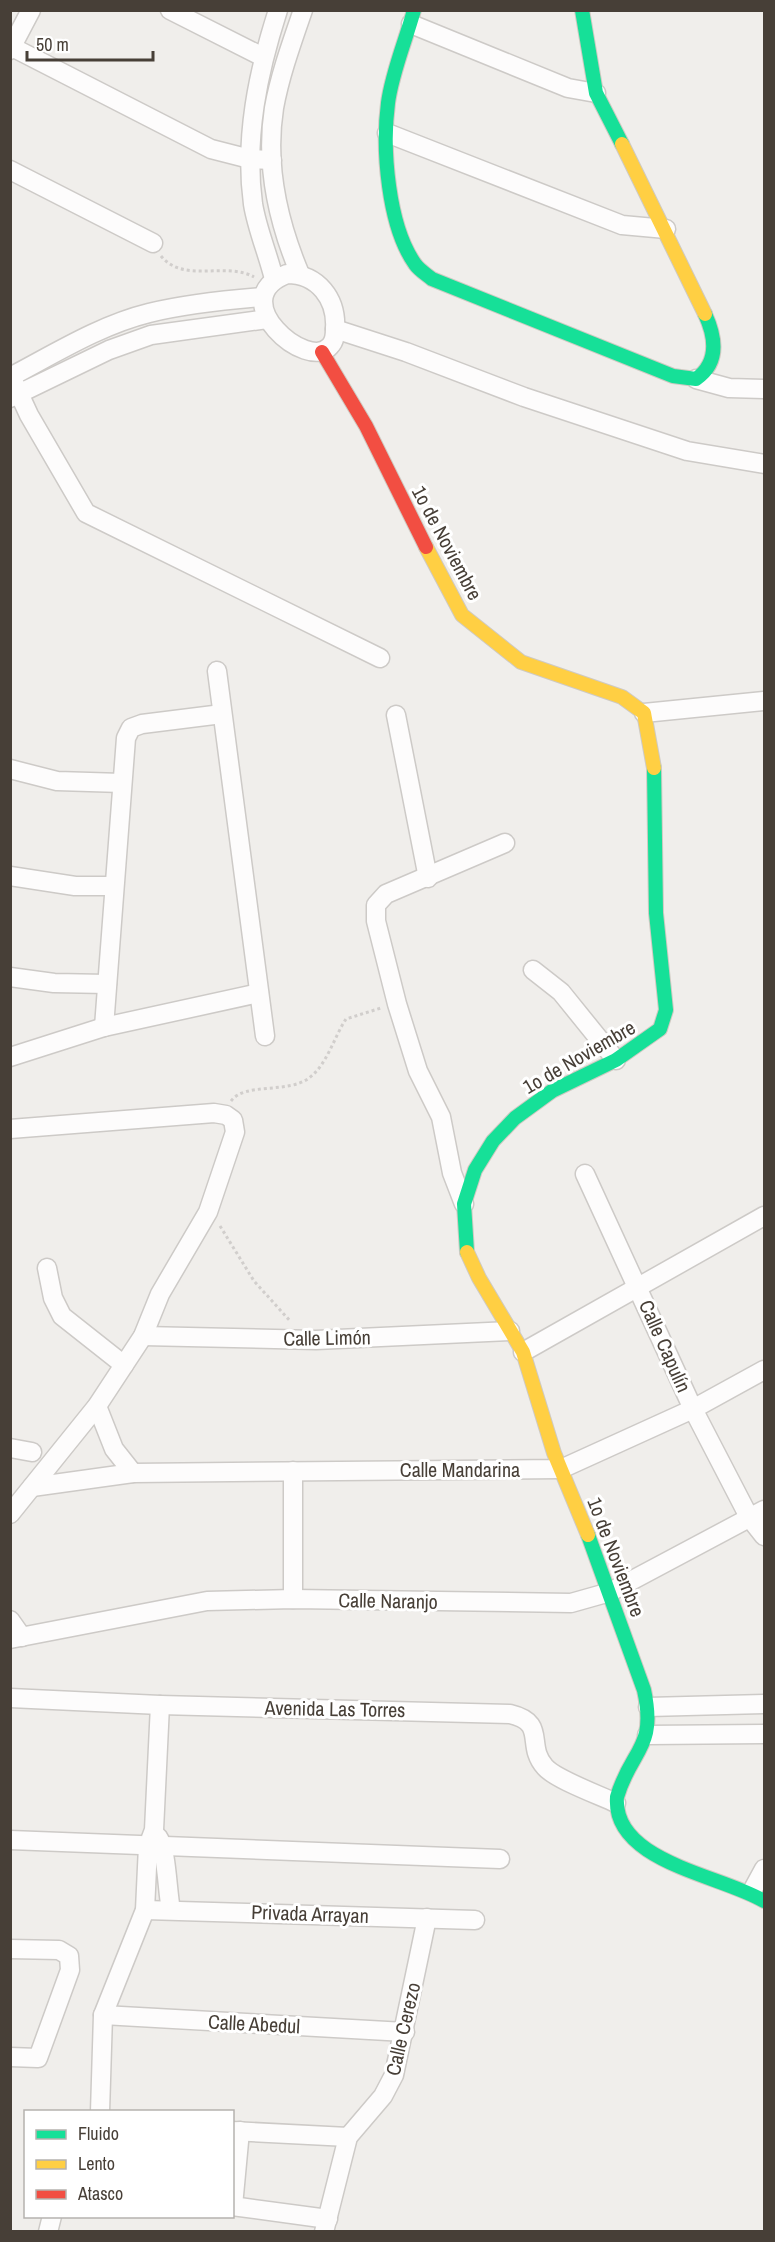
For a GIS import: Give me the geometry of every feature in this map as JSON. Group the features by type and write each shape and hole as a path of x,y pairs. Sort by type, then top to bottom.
{"street":[{"path":"31,10 11,47 211,149 250,159 272,160"},
{"path":"170,10 263,57"},
{"path":"278,10 263,57 256,96 250,159 253,205 269,287 267,319 279,334 310,352 322,352 330,346 336,316 329,297 316,282 300,274 287,274 269,287 213,302 148,314 102,330 11,376 14,395 86,513 380,658"},
{"path":"300,274 285,239 277,204 272,160 274,109 303,10"},
{"path":"582,10 596,93 666,229 708,320 714,343 712,363 706,372 696,379"},
{"path":"596,93 568,88 412,17 388,103 387,170 397,223 416,266 432,279 662,372 729,388 765,389"},
{"path":"387,133 622,225 666,229"},
{"path":"10,170 153,243"},
{"path":"148,314 151,335"},
{"path":"14,395 109,350 151,335 267,319"},
{"path":"335,329 406,352 524,397 687,451 765,464"},
{"name":"1o de Noviembre","path":"322,352 366,426 413,523 462,615 521,662 622,697 644,713 656,779 656,913 666,1010 660,1029 616,1060 552,1091 515,1118 493,1141 475,1170 464,1204 467,1251 479,1278 523,1352 561,1469 610,1592 639,1673 648,1707 648,1735 624,1778 616,1803"},
{"path":"217,671 265,1036"},
{"path":"644,713 765,701"},
{"path":"105,1027 126,738 131,728 142,724 222,714"},
{"path":"396,715 428,878"},
{"path":"10,769 57,781 122,783"},
{"path":"464,1204 452,1173 441,1117 418,1071 397,1004 376,921 376,905 386,894 428,878 505,843"},
{"path":"10,876 75,886 114,886"},
{"path":"533,970 561,992 616,1060"},
{"path":"10,977 54,983 107,984"},
{"path":"10,1058 105,1027 259,993"},
{"path":"10,1129 221,1114 233,1120 235,1132 208,1212 160,1294 143,1336 97,1406 10,1514"},
{"name":"Calle Capulín","path":"585,1174 693,1409 757,1513"},
{"path":"523,1352 637,1285 765,1216"},
{"path":"47,1269 53,1298 62,1316 124,1365"},
{"name":"Calle Limón","path":"143,1336 316,1340 510,1331"},
{"name":"Calle Mandarina","path":"32,1488 133,1473 561,1469 693,1409 765,1370"},
{"path":"97,1406 114,1449 133,1473"},
{"path":"10,1448 32,1452"},
{"path":"293,1471 293,1599"},
{"path":"757,1513 765,1536"},
{"name":"Calle Naranjo","path":"16,1638 207,1601 293,1599 571,1603 610,1592 757,1513"},
{"path":"10,1620 16,1638"},
{"name":"Avenida Las Torres","path":"10,1698 160,1705 510,1714 525,1717 532,1725 538,1755 544,1767 616,1803"},
{"path":"648,1707 765,1704"},
{"path":"100,2110 104,2015 145,1910 155,1841 160,1705"},
{"path":"648,1735 765,1734"},
{"path":"616,1803 616,1815 622,1826 647,1850 669,1862 758,1896 765,1869"},
{"path":"10,1840 155,1841 500,1859"},
{"path":"155,1841 171,1910"},
{"name":"Privada Arrayan","path":"145,1910 475,1920"},
{"name":"Calle Cerezo","path":"326,2225 348,2137 390,2085 405,2032 427,1918"},
{"path":"10,1949 59,1950 69,1956 70,1970 38,2058 10,2057"},
{"name":"Calle Abedul","path":"104,2015 405,2032"},
{"path":"234,2181 236,2131 348,2137"},
{"path":"234,2206 326,2225"}],"path":[{"path":"153,243 162,258 179,269 249,275 269,287"},
{"path":"221,1114 234,1097 243,1092 288,1087 308,1079 320,1067 346,1019 397,1004"},
{"path":"208,1212 231,1240 254,1281 293,1323"}],"traffic: fast":[{"path":"414,10 390,91 386,142 393,208 406,248 418,268 432,279 673,376 696,379 709,365 712,358 713,341 705,314"},
{"path":"582,10 596,93 622,144"},
{"path":"467,1252 464,1204 475,1170 493,1141 515,1118 552,1091 616,1060 660,1029 666,1010 656,913 654,768"},
{"path":"588,1535 644,1690 647,1710 645,1737 617,1797 620,1819 632,1837 650,1852 672,1864 764,1901"}],"traffic: slow":[{"path":"622,144 705,314"},
{"path":"426,547 462,615 521,662 622,697 644,713 654,768"},
{"path":"467,1252 479,1278 523,1352 554,1453 588,1535"}],"traffic: jam":[{"path":"322,352 366,426 426,547"}]}
